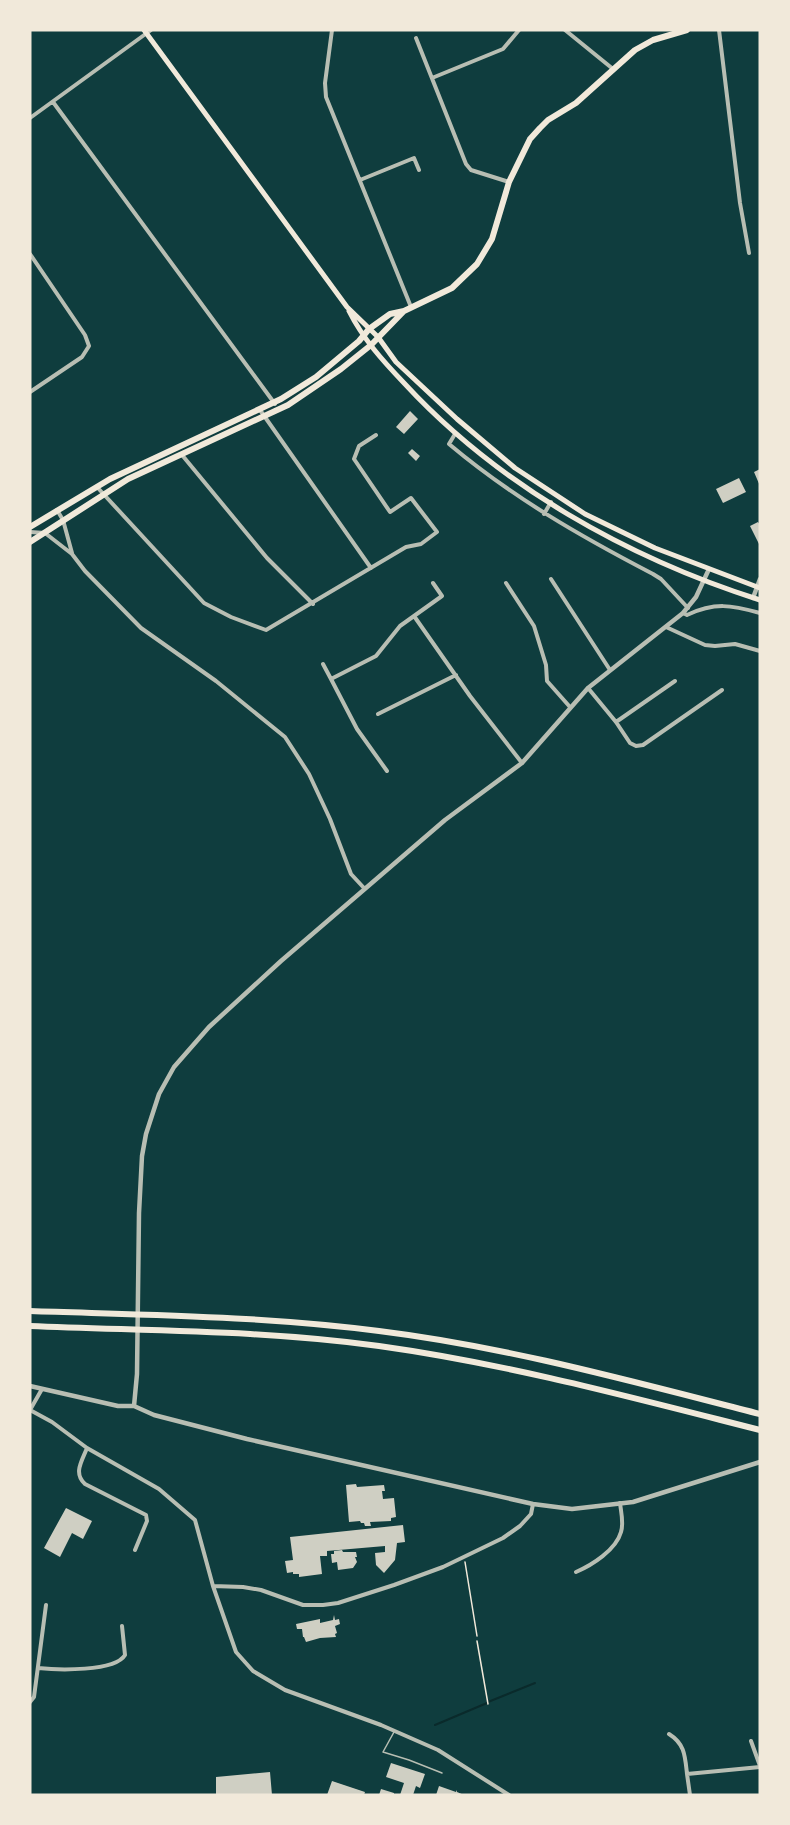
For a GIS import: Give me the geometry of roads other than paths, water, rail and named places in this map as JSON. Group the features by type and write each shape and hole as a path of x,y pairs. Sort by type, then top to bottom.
{"main road":[{"path":"30,526 97,486 274,403 316,377 359,341 369,329 390,314 412,308 452,288 477,264 492,239 509,182 530,139 540,128 548,120 576,103 635,50 653,40 687,30"},
{"path":"147,31 347,307 363,336 420,400 455,434 509,475 580,521 648,557 704,581 760,600"},
{"path":"347,307 360,317 404,370 515,468 585,514 655,548 759,587"},
{"path":"30,542 103,494 152,466 265,417 318,386 371,345 404,311"},
{"path":"30,1311 227,1317 380,1331 534,1358 760,1414"},
{"path":"30,1326 269,1335 377,1346 491,1365 584,1385 760,1430"}],"street":[{"path":"332,30 324,90 412,308"},
{"path":"432,78 503,50 519,30"},
{"path":"565,30 613,69"},
{"path":"719,30 740,203 749,253"},
{"path":"30,118 147,31"},
{"path":"416,38 466,164 471,170 509,182"},
{"path":"53,102 278,410"},
{"path":"360,180 414,158 419,170"},
{"path":"30,254 85,335 89,346 82,357 30,392"},
{"path":"260,410 371,568"},
{"path":"455,434 449,444 496,482 544,514 661,579 688,608"},
{"path":"97,486 204,603 231,617 266,630 406,547 421,544 437,532 411,498 390,512 354,459 359,446 376,435"},
{"path":"182,454 267,558 313,604"},
{"path":"544,514 551,502"},
{"path":"57,510 63,520 72,554"},
{"path":"30,532 45,533 72,554 85,571 141,628 216,681 285,737 309,774 330,819 351,874 364,888"},
{"path":"134,1406 142,1156 151,1115 159,1094 174,1067 209,1027 364,888 445,820 522,763 588,688 688,608 710,569"},
{"path":"551,579 610,670"},
{"path":"753,598 759,587 760,579"},
{"path":"331,679 376,656 400,626 442,596 433,583"},
{"path":"506,583 534,626 546,665 547,681 570,706"},
{"path":"683,613 687,615 707,607 723,605 760,613"},
{"path":"414,616 522,763"},
{"path":"666,627 705,645 735,644 760,651"},
{"path":"323,664 357,729 387,771"},
{"path":"378,714 456,675"},
{"path":"616,722 675,681"},
{"path":"588,688 630,742 636,746 643,745 722,690"},
{"path":"30,1386 118,1406 134,1406 154,1415 247,1439 533,1504 572,1509 633,1502 760,1462"},
{"path":"42,1389 30,1410 52,1422 87,1448 159,1488 195,1520 213,1586 236,1652 253,1671 285,1690 438,1750 509,1795"},
{"path":"87,1448 78,1473 79,1479 146,1515 147,1521 135,1550"},
{"path":"576,1572 596,1563 619,1538 622,1528 620,1503"},
{"path":"213,1586 261,1590 303,1605 338,1603 443,1567 503,1538 520,1526 531,1514 533,1504"},
{"path":"30,1702 34,1697 46,1605"},
{"path":"38,1668 68,1670 118,1663 125,1655 122,1626"},
{"path":"669,1734 679,1740 685,1751 690,1795"},
{"path":"687,1774 760,1767 751,1741"}],"lane":[{"path":"394,1731 383,1752 442,1773"}],"waterway":[{"path":"488,1702 535,1683"},
{"path":"435,1725 487,1703"}]}
